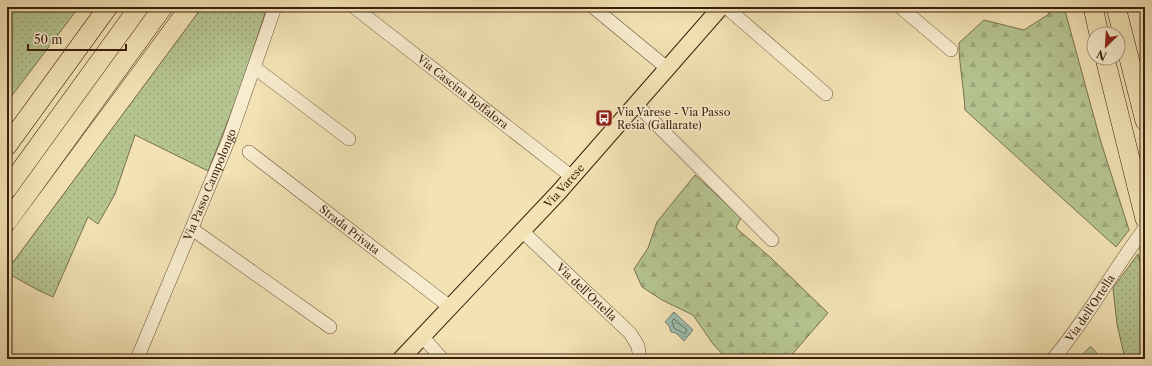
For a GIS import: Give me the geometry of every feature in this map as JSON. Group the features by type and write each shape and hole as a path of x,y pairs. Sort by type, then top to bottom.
{"highway":[{"path":"7,146 108,7"},
{"path":"7,189 139,7"},
{"path":"7,222 163,7"},
{"path":"7,254 190,7"},
{"path":"1092,7 1097,26"},
{"path":"1116,7 1145,121"},
{"path":"1107,66 1145,219"}],"main road":[{"name":"Via Varese","path":"401,359 572,177 721,7"}],"street":[{"name":"Via Passo Campolongo","path":"137,359 229,139 275,7"},
{"name":"Via Cascina Boffalora","path":"354,7 572,177"},
{"path":"593,7 667,68"},
{"path":"726,7 826,94"},
{"path":"900,7 951,50"},
{"path":"255,68 349,139"},
{"path":"636,104 772,240"},
{"name":"Strada Privata","path":"249,152 450,307"},
{"name":"Via dell'Ortella","path":"1053,359 1074,334 1124,256 1145,228"},
{"path":"192,229 330,327"},
{"name":"Via dell'Ortella","path":"522,231 630,333 638,346 640,359"},
{"path":"423,337 442,359"}],"green space":[{"path":"7,7 79,7 7,102"},
{"path":"201,7 267,7 241,88 208,171 135,135 115,194 98,224 88,217 53,297 7,273 7,268"},
{"path":"1047,7 1064,7 1100,139 1129,230 1116,247 965,110 959,43 984,20 1024,30 1049,14"},
{"path":"695,175 741,217 736,228 770,257 828,313 788,359 727,359 713,344 693,315 662,300 642,287 634,269 648,248 657,222"},
{"path":"1138,254 1145,281 1145,359 1125,359 1117,324 1113,288"},
{"path":"1090,347 1102,359 1078,359"}],"water":[{"path":"674,312 693,330 684,341 676,333 671,332 669,326 665,322"}],"place":[{"name":"Via Varese - Via Passo Resia (Gallarate)","path":"604,118"}]}
